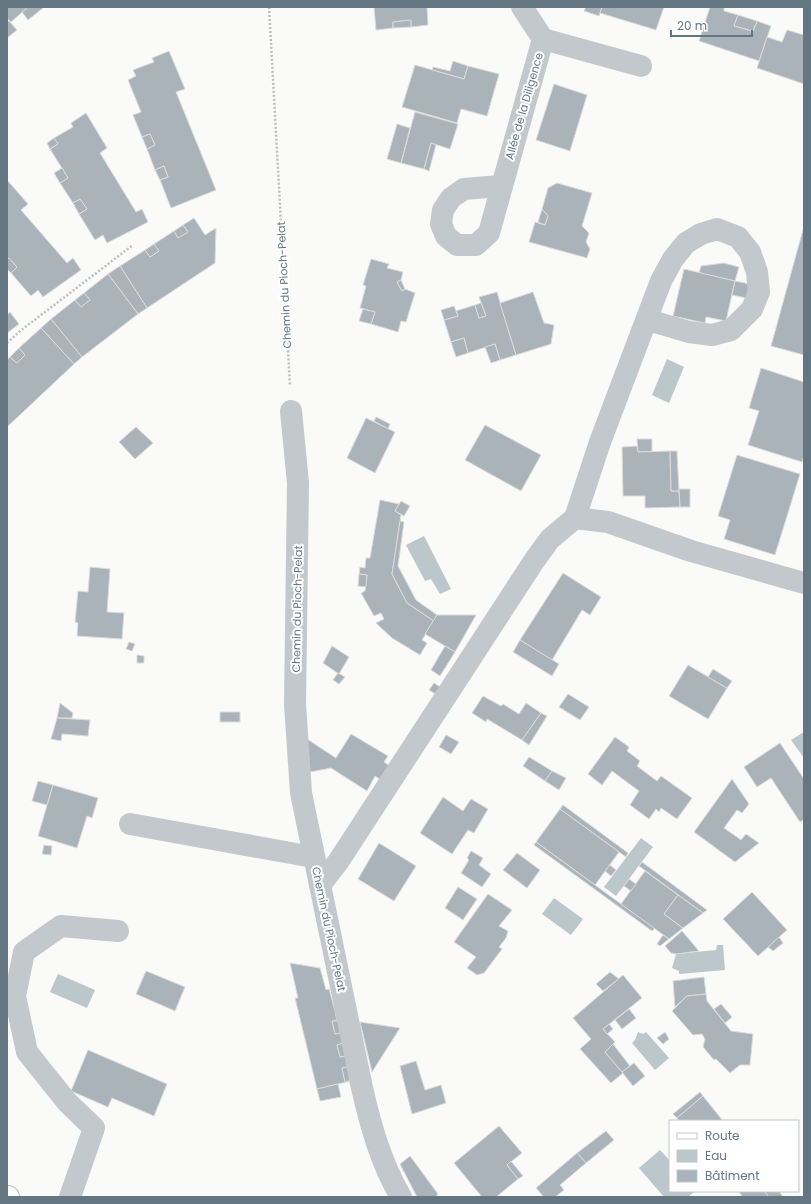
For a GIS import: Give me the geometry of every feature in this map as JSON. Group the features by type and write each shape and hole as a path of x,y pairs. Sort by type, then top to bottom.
{"street":[{"name":"Allée de la Diligence","path":"500,186 543,39 522,7"},
{"path":"543,39 641,66"},
{"path":"320,885 338,862 534,561 550,540 575,518 600,442 648,320 661,281 673,259 686,244 701,234 717,230 738,237 750,252 757,272 759,292 752,309 731,330 712,335 689,332 648,320"},
{"name":"Chemin du Pioch-Pelat","path":"291,412 298,483 295,642 296,729 301,793 313,857 362,1088 374,1136 384,1164 402,1197"},
{"path":"575,518 608,522 691,551 804,583"},
{"path":"130,824 313,857"},
{"path":"70,1197 94,1128 67,1102 26,1052 15,996 24,952 61,926 118,931"}],"path":[{"name":"Chemin du Pioch-Pelat","path":"269,7 291,412"},
{"path":"7,343 20,331 133,245"}],"water":[{"path":"667,359 684,367 669,403 652,395"},
{"path":"424,536 451,589 440,594 431,579 425,581 406,545"},
{"path":"804,732 804,758 791,740"},
{"path":"641,838 653,847 616,896 604,887"},
{"path":"554,898 583,919 571,935 542,914"},
{"path":"717,945 723,945 725,970 679,974 679,971 672,968 676,954 716,950"},
{"path":"58,974 95,990 87,1008 50,992"},
{"path":"638,1032 643,1034 646,1032 669,1058 655,1070 632,1043"},
{"path":"660,1150 669,1160 669,1192 694,1192 688,1197 664,1197 639,1168"}],"building":[{"path":"7,7 28,7 11,22 7,18"},
{"path":"28,7 43,8 28,20 22,12"},
{"path":"374,7 427,7 428,25 411,27 411,20 393,22 393,28 376,30"},
{"path":"586,7 602,7 599,16 584,11"},
{"path":"602,7 664,7 656,30 600,13"},
{"path":"710,7 724,7 724,11 738,15 734,26 753,31 757,21 771,26 759,61 699,41"},
{"path":"738,15 757,21 753,31 734,26"},
{"path":"411,20 411,27 393,28 393,22"},
{"path":"9,21 17,30 7,38 7,22"},
{"path":"787,30 804,35 804,84 757,68 767,37 782,42"},
{"path":"169,51 185,89 176,92 216,190 171,208 160,180 168,177 164,166 155,170 147,149 155,145 150,134 142,137 133,115 141,112 128,80 136,76 133,70 154,62 152,58"},
{"path":"453,61 468,66 464,79 432,70 433,67 450,71"},
{"path":"415,65 464,79 468,66 499,74 487,116 461,109 457,123 402,107"},
{"path":"554,84 587,95 570,151 536,140"},
{"path":"415,112 458,124 450,149 431,143 424,169 401,163"},
{"path":"86,113 107,148 100,153 136,212 142,209 148,222 107,243 103,235 95,240 79,214 87,209 80,199 73,203 60,183 68,178 50,149 58,144 54,138 73,127 71,123"},
{"path":"397,124 410,128 401,163 387,159"},
{"path":"150,134 155,145 147,149 142,137"},
{"path":"54,138 58,144 50,149 47,143"},
{"path":"431,143 436,145 429,171 424,169"},
{"path":"164,166 168,177 160,180 155,170"},
{"path":"62,168 68,178 60,183 54,173"},
{"path":"7,180 28,204 21,210 67,263 73,258 81,270 43,297 38,290 31,296 11,273 17,267 9,258 7,260"},
{"path":"557,183 592,193 582,226 589,233 586,242 590,249 587,258 529,242 535,222 545,225 548,216 542,209 548,188"},
{"path":"80,199 87,209 79,214 73,203"},
{"path":"542,209 548,216 545,225 538,222"},
{"path":"194,218 205,235 216,228 215,263 147,308 120,266 145,250 150,257 159,251 154,244 174,231 178,238 188,232 183,225"},
{"path":"183,225 188,232 178,238 174,231"},
{"path":"804,226 804,355 771,346"},
{"path":"154,244 159,251 150,257 145,250"},
{"path":"9,258 17,267 11,273 7,269 7,260"},
{"path":"371,259 389,264 387,268 403,272 401,280 397,282 402,291 405,289 415,293 406,322 401,321 398,332 371,324 375,312 360,308 366,286 363,285"},
{"path":"724,263 739,267 735,281 699,273 701,266"},
{"path":"120,266 147,308 138,314 108,274"},
{"path":"684,269 735,281 726,321 706,317 705,323 673,316"},
{"path":"108,274 138,314 82,357 51,319 75,300 81,307 90,300 84,293"},
{"path":"401,280 405,289 402,291 397,282"},
{"path":"735,281 750,284 746,298 732,295"},
{"path":"497,292 516,355 500,360 495,344 468,353 464,338 451,342 444,320 458,316 456,311 475,305 479,318 486,316 479,297"},
{"path":"533,292 544,323 554,325 551,344 516,355 500,303"},
{"path":"84,293 90,300 81,307 75,300"},
{"path":"481,303 486,316 479,318 475,305"},
{"path":"454,306 458,316 444,320 441,310"},
{"path":"363,309 375,312 371,324 359,321"},
{"path":"10,312 19,324 7,333 7,315"},
{"path":"51,319 82,357 74,364 41,328"},
{"path":"41,328 74,364 7,427 7,360 10,357 17,363 25,355 19,348"},
{"path":"464,338 468,353 456,357 451,342"},
{"path":"495,344 500,360 491,363 485,347"},
{"path":"19,348 25,355 17,363 10,357"},
{"path":"761,368 804,382 804,456 802,462 748,445 759,411 749,408"},
{"path":"376,417 390,424 388,429 374,421"},
{"path":"366,418 395,432 375,473 347,458"},
{"path":"485,425 541,455 521,491 465,460"},
{"path":"136,427 153,443 135,459 119,442"},
{"path":"637,439 652,439 652,452 638,452"},
{"path":"637,446 638,452 670,451 671,491 679,491 680,507 645,508 645,496 623,496 622,447"},
{"path":"670,451 677,451 679,491 671,491"},
{"path":"737,455 800,474 775,555 724,539 730,520 718,516"},
{"path":"679,489 690,489 690,507 680,507"},
{"path":"380,500 399,504 395,511 401,515 392,574 407,603 434,621 422,640 427,643 420,655 392,638 376,623 384,619 381,613 374,616 361,593 365,591 367,575 359,574 360,567 365,568 366,558 370,558"},
{"path":"401,501 410,506 404,516 395,511"},
{"path":"400,521 404,522 398,566 416,600 437,615 434,621 407,603 392,574"},
{"path":"90,567 110,569 107,612 124,613 122,639 77,636 78,623 75,622 78,591 88,592"},
{"path":"563,573 601,597 590,615 582,610 552,660 520,640"},
{"path":"359,574 367,575 366,587 358,586"},
{"path":"437,615 476,615 455,652 425,634"},
{"path":"520,640 559,664 552,676 513,652"},
{"path":"129,642 135,644 132,651 126,649"},
{"path":"332,646 349,657 339,674 323,663"},
{"path":"445,646 455,652 440,676 431,670"},
{"path":"137,655 144,656 144,663 137,663"},
{"path":"688,665 727,688 708,719 669,696"},
{"path":"713,669 732,681 727,688 708,677"},
{"path":"338,673 345,677 339,684 333,680"},
{"path":"434,683 443,689 439,696 429,690"},
{"path":"568,694 589,707 580,720 559,707"},
{"path":"483,696 501,706 503,704 519,714 526,703 541,713 522,740 487,719 486,722 472,713"},
{"path":"60,703 73,713 72,718 57,718"},
{"path":"220,712 240,712 240,722 220,722"},
{"path":"541,713 547,716 529,745 522,740"},
{"path":"57,718 90,720 88,736 62,734 61,741 51,739"},
{"path":"351,734 388,756 384,762 393,768 384,782 375,776 367,791 331,768 310,772 307,739 336,758"},
{"path":"446,735 459,742 451,754 439,747"},
{"path":"615,737 629,747 627,751 640,761 637,766 657,781 661,776 692,798 677,819 661,808 659,812 656,809 649,819 630,805 639,791 612,771 602,785 588,774"},
{"path":"780,743 804,779 804,822 803,820 800,822 771,778 757,787 744,767"},
{"path":"529,757 552,771 545,781 523,766"},
{"path":"552,771 566,778 559,790 545,781"},
{"path":"732,779 749,804 742,813 737,810 724,828 741,840 746,834 759,843 735,862 694,832"},
{"path":"38,781 53,785 47,805 32,801"},
{"path":"53,785 98,798 92,818 87,816 77,848 38,836"},
{"path":"443,797 463,811 471,799 488,809 474,833 468,830 452,854 420,833"},
{"path":"563,805 628,853 626,857 560,809"},
{"path":"560,809 619,852 595,885 536,842"},
{"path":"536,842 655,928 652,931 534,845"},
{"path":"379,843 416,866 394,901 358,879"},
{"path":"44,845 52,846 51,855 42,854"},
{"path":"471,851 483,858 479,865 491,874 482,887 461,873 469,860 467,858"},
{"path":"517,853 540,870 527,888 503,870"},
{"path":"642,862 707,910 703,913 639,866"},
{"path":"610,865 616,870 611,876 605,871"},
{"path":"645,871 678,895 664,914 683,928 669,939 621,904"},
{"path":"629,879 636,884 631,891 624,886"},
{"path":"458,887 477,899 463,920 445,908"},
{"path":"752,892 787,930 758,956 723,919"},
{"path":"488,894 512,910 499,926 508,931 506,938 499,947 502,949 484,973 477,975 467,968 476,957 454,942"},
{"path":"678,895 703,913 683,928 664,914"},
{"path":"682,931 699,951 676,954 671,953 665,946"},
{"path":"663,935 669,939 660,946 657,944"},
{"path":"779,937 783,943 773,951 768,947"},
{"path":"290,963 320,968 326,990 329,989 335,1011 337,1021 332,1021 335,1034 345,1032 347,1042 337,1045 340,1057 350,1055 352,1066 342,1068 345,1082 355,1080 317,1089 295,998 298,998"},
{"path":"146,971 185,987 175,1011 136,994"},
{"path":"610,972 619,979 603,991 596,984"},
{"path":"623,975 642,998 603,1029 615,1042 605,1052 623,1073 611,1083 580,1049 591,1039 573,1018"},
{"path":"704,977 706,994 687,996 675,1007 673,981"},
{"path":"706,994 707,1001 731,1031 753,1034 750,1065 740,1065 730,1073 716,1059 714,1060 703,1047 705,1039 702,1034 693,1035 672,1011 687,996"},
{"path":"721,1004 732,1017 725,1023 714,1009"},
{"path":"629,1009 636,1018 622,1029 615,1020"},
{"path":"332,1021 337,1021 345,1032 335,1034"},
{"path":"360,1022 400,1028 372,1072"},
{"path":"609,1024 613,1029 607,1034 603,1029"},
{"path":"665,1032 669,1039 663,1044 657,1038"},
{"path":"347,1042 350,1055 340,1057 337,1045"},
{"path":"613,1044 630,1066 622,1072 605,1052"},
{"path":"88,1050 167,1084 154,1116 112,1098 108,1107 71,1091"},
{"path":"416,1061 425,1090 441,1085 446,1103 412,1114 400,1066"},
{"path":"634,1063 645,1076 633,1086 622,1072"},
{"path":"352,1066 355,1079 345,1082 342,1068"},
{"path":"338,1084 341,1097 320,1101 317,1089"},
{"path":"700,1092 703,1096 677,1118 673,1114"},
{"path":"703,1096 722,1120 678,1120 677,1118"},
{"path":"499,1126 522,1153 507,1165 518,1179 496,1197 482,1197 454,1163"},
{"path":"606,1131 614,1140 586,1163 577,1153"},
{"path":"577,1153 586,1163 560,1185 564,1190 555,1197 544,1197 536,1188"},
{"path":"410,1156 438,1194 436,1197 417,1197 400,1164"},
{"path":"511,1161 523,1176 518,1179 507,1165"},
{"path":"739,1192 765,1192 769,1197 743,1197"},
{"path":"765,1192 780,1192 783,1197 769,1197"}]}
